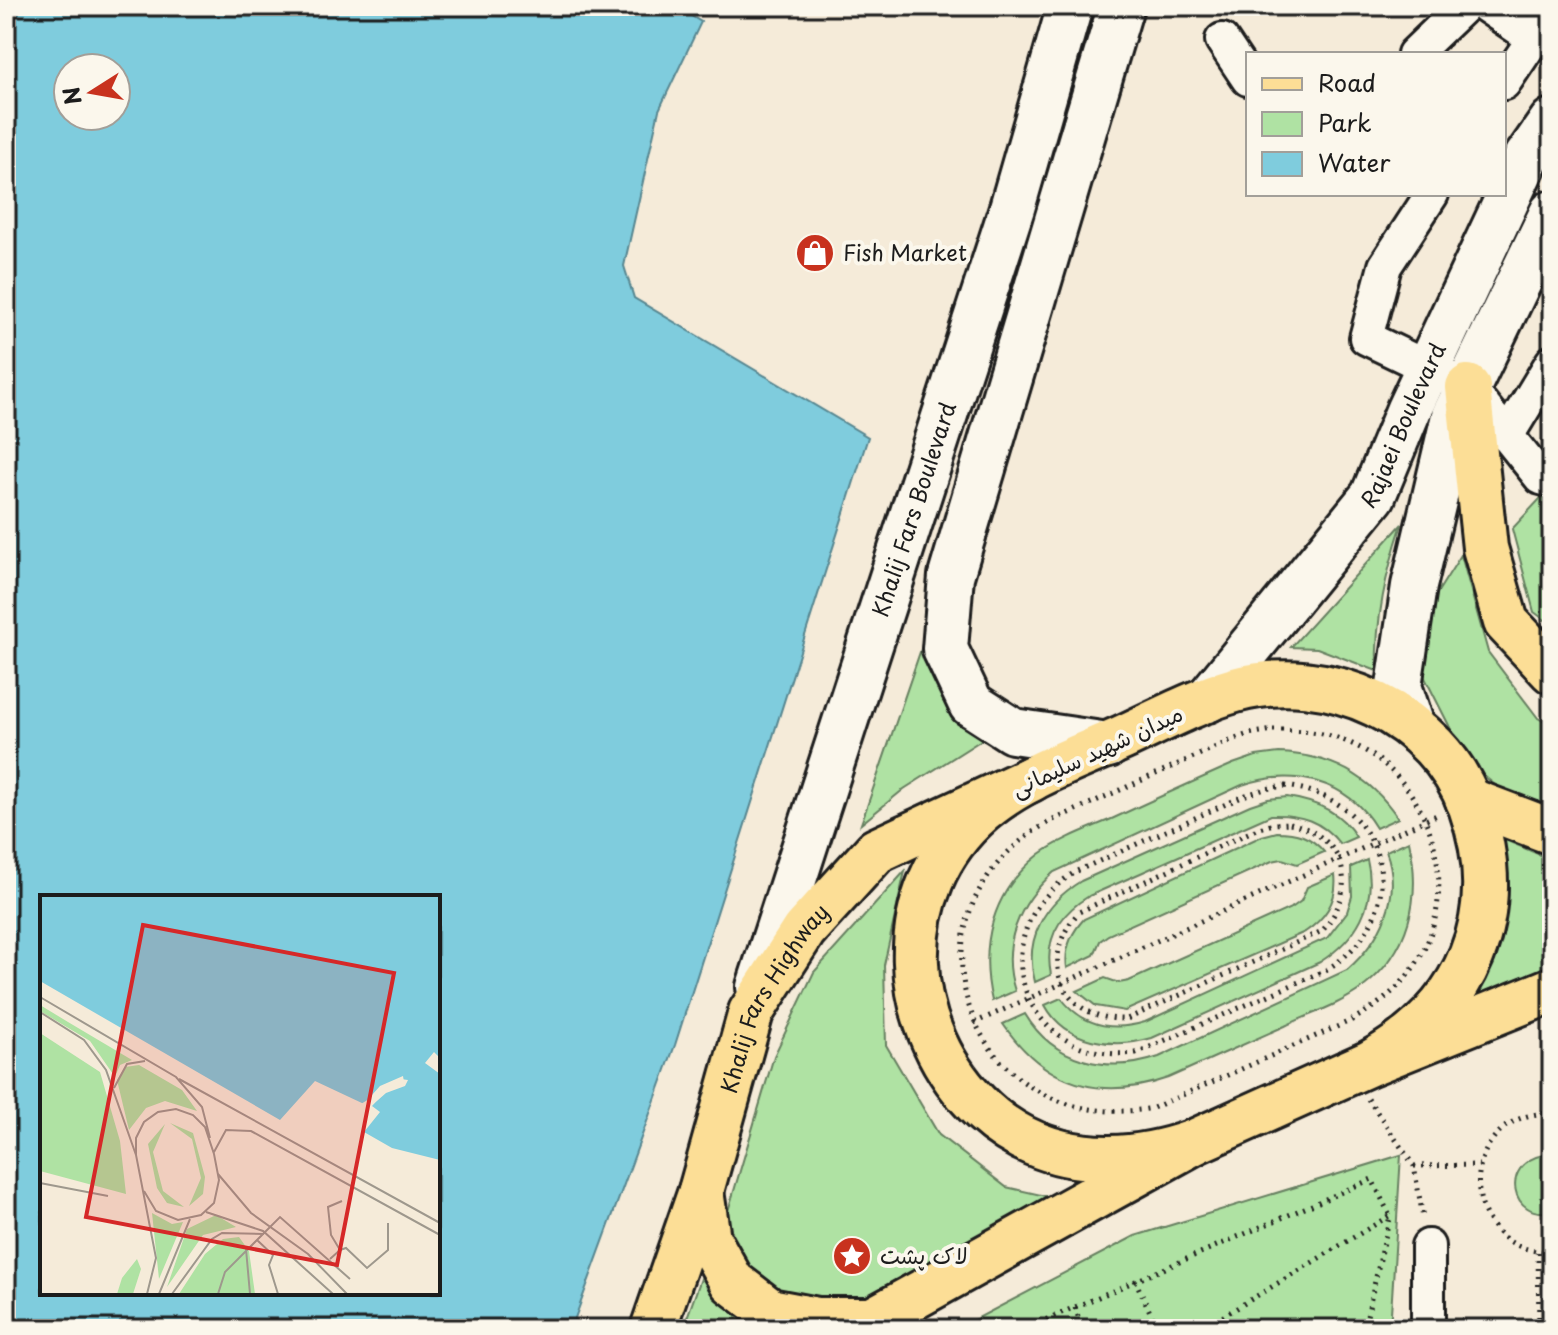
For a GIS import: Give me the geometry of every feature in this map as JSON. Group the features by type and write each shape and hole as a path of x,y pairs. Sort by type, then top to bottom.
{"main road":[{"name":"Khalij Fars Boulevard","path":"751,1012 1012,208 1070,6"},
{"path":"1108,745 1013,731 971,704 945,649 951,576 1121,6"},
{"name":"Rajaei Boulevard","path":"1207,700 1373,496 1428,368 1527,157 1552,121"},
{"name":"Rajaei Boulevard","path":"1412,726 1399,686 1414,586 1454,416 1552,213"},
{"path":"1468,387 1485,548 1506,622 1552,671"},
{"name":"میدان شهید سلیمانی","path":"1297,683 1328,687 1372,702 1412,726 1444,760 1468,800 1479,830 1485,876 1482,923 1473,953 1460,981 1421,1029 1397,1048 1360,1068 1165,1153 1135,1159 1104,1159 1043,1147 1015,1133 978,1105 948,1070 933,1042 922,1013 916,966 919,920 928,890 950,849 980,813 1005,794 1031,779 1207,700 1266,684 1297,683"},
{"name":"Khalij Fars Highway","path":"653,1329 701,1191 751,1012 804,930 876,851 1031,779"},
{"path":"1468,800 1552,832"},
{"path":"1360,1068 1552,990"},
{"path":"701,1191 708,1239 732,1282 770,1311 862,1324 1194,1142"}],"street":[{"path":"1416,52 1464,6"},
{"path":"1486,6 1533,38"},
{"path":"1506,80 1552,11"},
{"path":"1222,40 1246,76"},
{"path":"1431,196 1385,266 1366,338 1468,387 1541,478 1552,481"},
{"path":"1507,436 1552,362"},
{"path":"1428,1246 1428,1329"}],"path":[{"path":"1273,730 1298,730 1347,741 1369,753 1406,787 1425,820 1437,855 1439,881 1437,906 1422,954 1408,975 1372,1009 1292,1048 1153,1108 1103,1113 1054,1101 1032,1089 1012,1074 995,1055 976,1023 964,987 962,961 964,936 979,888 1010,848 1030,833 1080,808 1236,738 1273,730"},
{"path":"1285,786 1305,788 1341,805 1356,818 1372,844 1380,872 1381,893 1376,913 1369,931 1357,947 1342,961 1324,971 1155,1047 1116,1055 1077,1047 1060,1038 1045,1024 1029,999 1021,969 1021,950 1033,911 1045,895 1059,881 1077,871 1189,820 1265,789 1285,786"},
{"path":"933,1042 1468,800"},
{"path":"1290,823 1319,834 1339,858 1344,890 1340,905 1322,931 1198,989 1142,1014 1127,1019 1111,1019 1082,1008 1062,983 1057,953 1061,937 1079,912 1203,853 1259,828 1290,823"},
{"path":"1360,1068 1414,1166 1428,1246"},
{"path":"1552,1113 1522,1117 1494,1136 1479,1165 1477,1182 1479,1199 1495,1229 1515,1244 1538,1252 1552,1252"},
{"path":"1414,1166 1479,1165"},
{"path":"1024,1329 1372,1179 1390,1216 1364,1329"},
{"path":"1202,1329 1390,1216"},
{"path":"1538,1252 1539,1329"},
{"path":"1135,1280 1158,1329"},
{"path":"1075,1307 1082,1329"}],"green space":[{"path":"1552,486 1552,625 1534,612 1512,529"},
{"path":"1402,524 1383,596 1377,671 1317,648 1291,647"},
{"path":"1461,555 1488,652 1538,718 1552,726 1552,814 1521,806 1468,763 1421,670 1434,598"},
{"path":"931,620 994,732 904,789 861,824"},
{"path":"1279,753 1315,758 1347,770 1374,790 1398,818 1376,828 1350,798 1334,788 1299,778 1261,780 1242,785 1054,872 1031,897 1016,926 1010,957 1015,991 992,1001 987,960 993,920 1010,885 1040,854 1067,838 1233,764 1256,756"},
{"path":"1287,797 1307,801 1335,814 1356,837 1340,844 1310,820 1271,815 1089,896 1069,911 1056,929 1050,950 1051,975 1035,982 1032,951 1035,937 1047,911 1068,890 1081,881 1250,805"},
{"path":"1277,832 1303,836 1324,852 1297,864 1282,859 1272,861 1108,935 1100,941 1094,955 1067,968 1070,941 1084,919 1262,836"},
{"path":"1491,834 1552,860 1552,968 1474,1002 1499,939 1508,896 1502,854"},
{"path":"1409,841 1414,883 1408,922 1401,940 1378,974 1353,994 1324,1009 1168,1078 1119,1088 1096,1087 1055,1074 1019,1045 1003,1024 1025,1014 1051,1044 1067,1054 1102,1064 1140,1062 1159,1057 1347,970 1370,945 1386,916 1392,884 1386,851"},
{"path":"1367,860 1370,876 1366,906 1354,931 1333,953 1320,962 1152,1038 1122,1043 1092,1040 1065,1028 1045,1005 1061,998 1089,1021 1110,1026 1145,1022 1327,938 1347,912 1352,896 1351,867"},
{"path":"905,871 884,965 886,1045 939,1135 1006,1187 1072,1202 827,1314 788,1302 732,1260 726,1218 774,1056 814,972"},
{"path":"1335,875 1335,892 1329,908 1305,932 1125,1011 1096,1006 1077,991 1105,978 1119,983 1129,981 1293,907 1301,901 1307,887"},
{"path":"1401,1155 1390,1329 957,1329 1135,1236"},
{"path":"1543,1155 1552,1157 1552,1211 1538,1212 1527,1208 1520,1200 1516,1179 1529,1160"},
{"path":"709,1256 810,1329 683,1329"}],"water":[{"path":"6,6 675,6 701,22 659,110 624,266 634,298 868,437 675,1045 571,1329 6,1329"}],"place":[{"name":"Fish Market","path":"815,253"},
{"name":"لاک پشت","path":"852,1256"}]}
